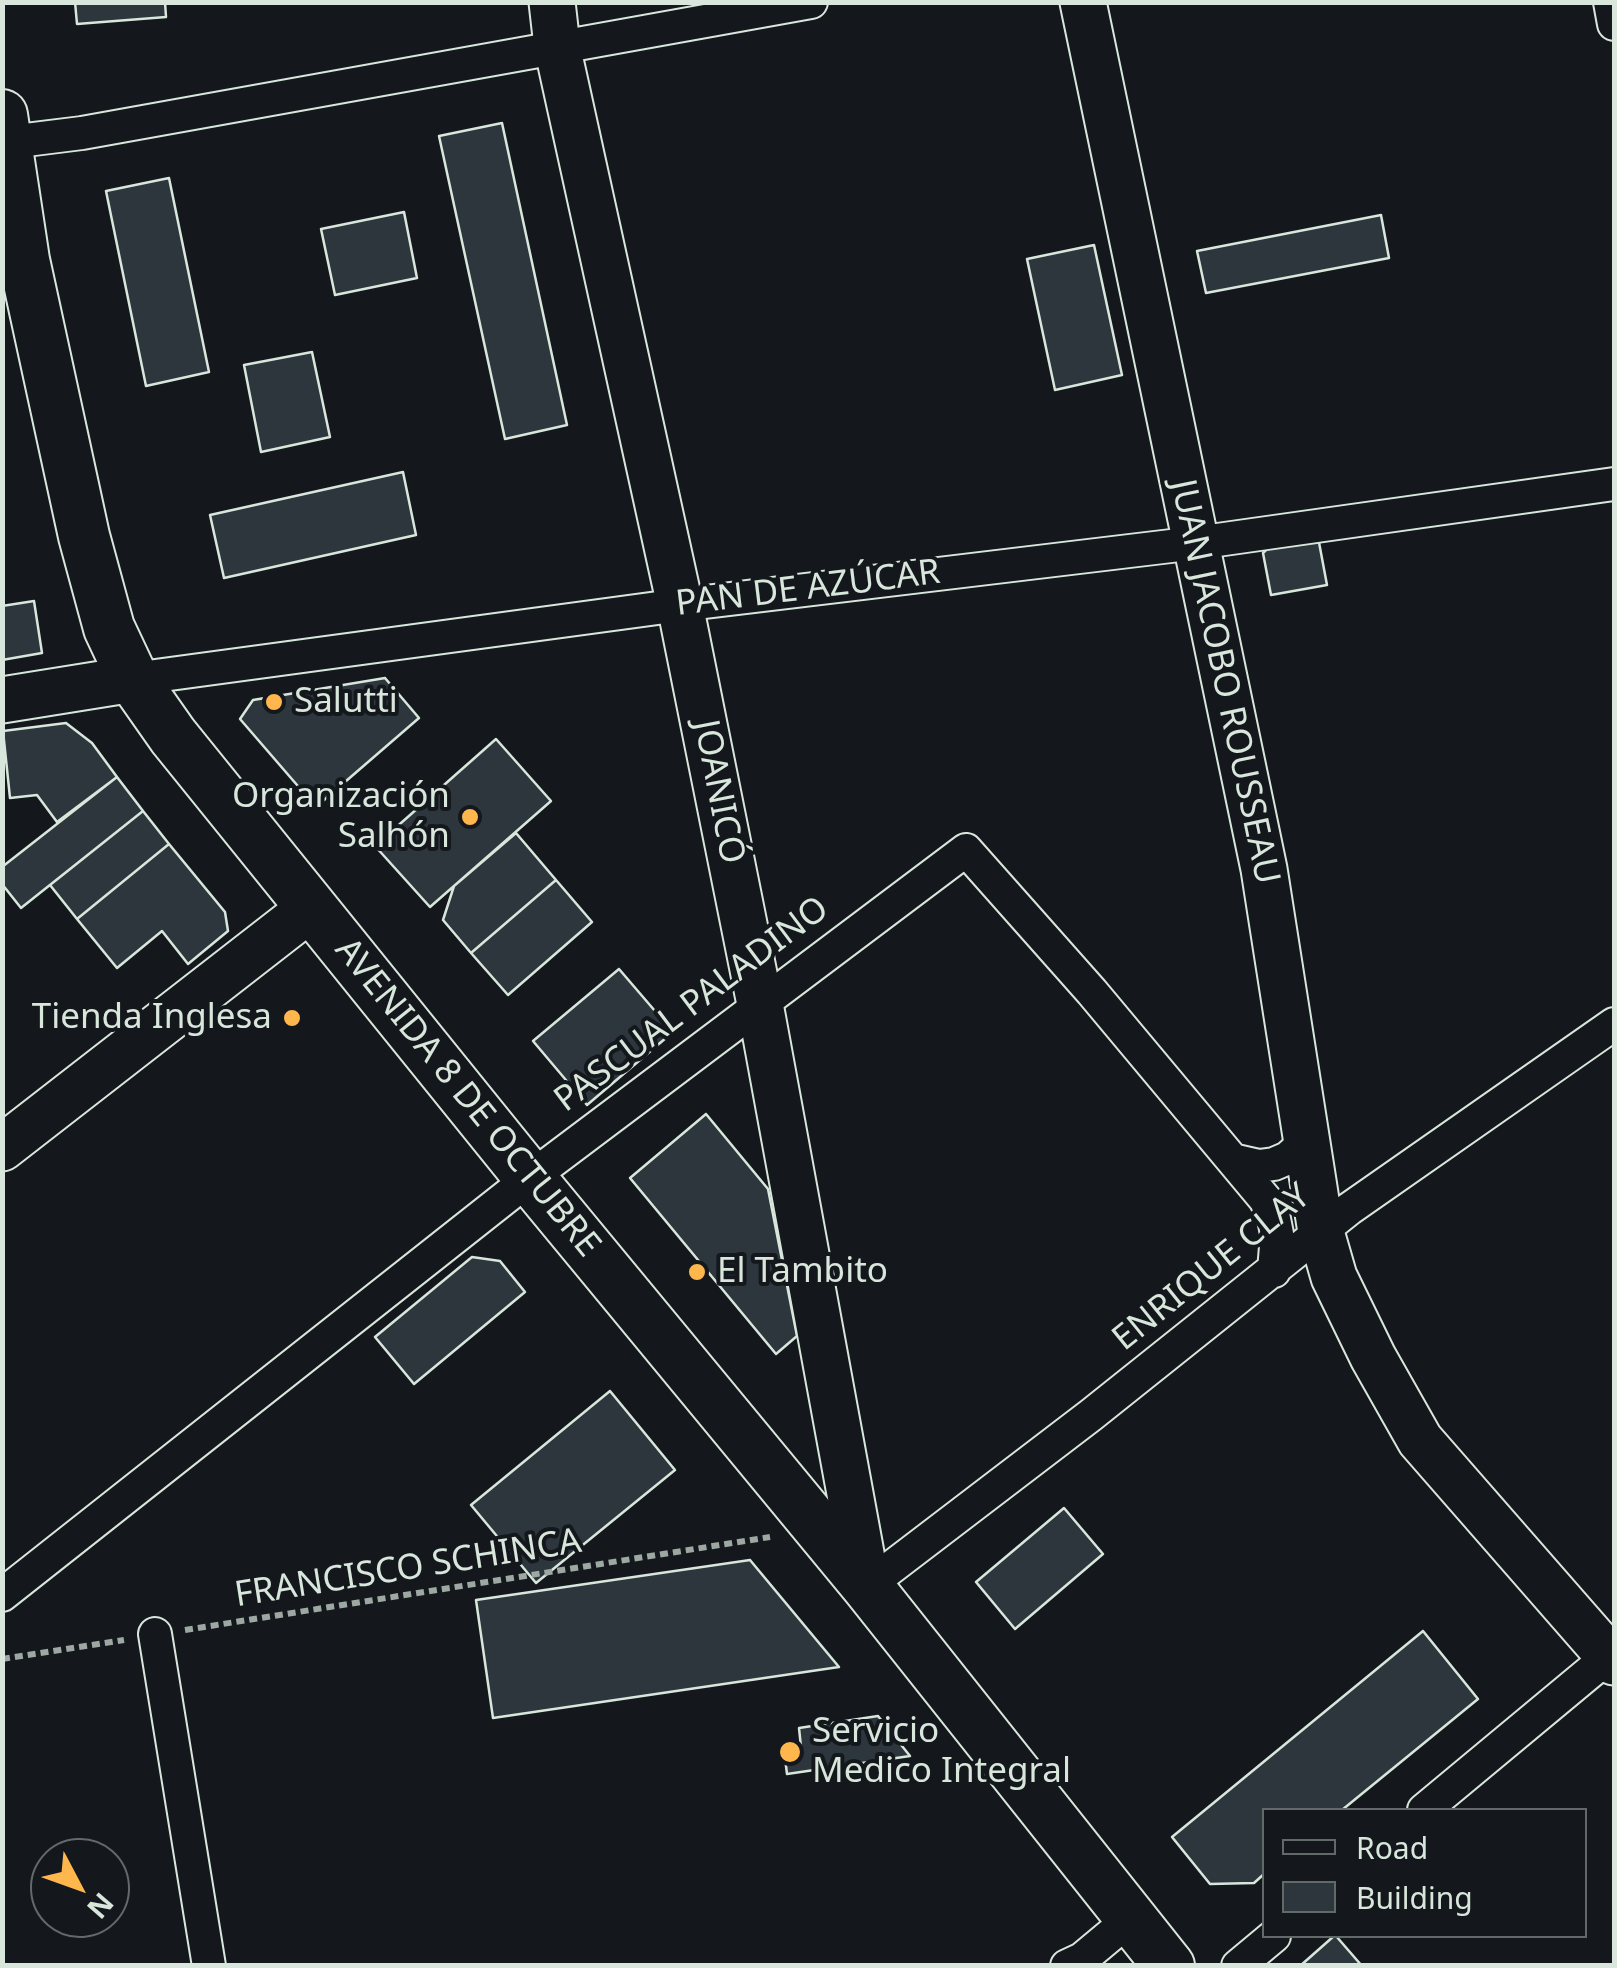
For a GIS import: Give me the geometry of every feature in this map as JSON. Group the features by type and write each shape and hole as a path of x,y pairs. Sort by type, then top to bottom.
{"main road":[{"name":"AVENIDA 8 DE OCTUBRE","path":"3,134 24,260 84,536 109,628 133,680 173,736 530,1178 868,1586 1169,1966"}],"street":[{"path":"3,134 82,132 555,24 811,2"},
{"name":"JUAN JACOBO ROUSSEAU","path":"1084,2 1264,869 1307,1140 1335,1220 1334,1277 1372,1357 1420,1440 1613,1657"},
{"path":"1610,2 1614,24"},
{"name":"JOANICÓ","path":"555,24 680,604 760,1004 868,1586"},
{"name":"PAN DE AZÚCAR","path":"2,700 680,604 1196,543 1614,484"},
{"name":"PASCUAL PALADINO","path":"2,1595 530,1178 966,850 1237,1161 1273,1214 1277,1234 1274,1271"},
{"path":"2,1148 312,906"},
{"name":"ENRIQUE CLAY","path":"868,1586 1335,1220 1614,1024"},
{"path":"1237,1161 1259,1166 1274,1164 1288,1158 1307,1140"},
{"path":"156,1634 209,1966"},
{"path":"1426,1808 1613,1657"},
{"path":"1067,1966 1130,1918"},
{"path":"1238,1966 1272,1938"}],"path":[{"name":"FRANCISCO SCHINCA","path":"2,1659 821,1528"}],"building":[{"path":"75,2 165,2 166,17 77,24"},
{"path":"502,123 567,425 505,439 439,136"},
{"path":"169,178 209,372 146,386 106,191"},
{"path":"404,212 417,278 335,295 321,229"},
{"path":"1381,215 1389,258 1206,293 1197,251"},
{"path":"1094,245 1122,375 1055,390 1027,259"},
{"path":"312,352 330,437 261,452 244,365"},
{"path":"403,472 416,535 224,578 210,515"},
{"path":"1318,537 1327,585 1271,595 1263,553 1269,547"},
{"path":"34,601 42,653 2,660 2,606"},
{"path":"385,678 419,718 316,807 240,719 253,700"},
{"path":"66,723 92,743 117,777 57,822 37,795 10,798 3,731"},
{"name":"Organización Salhón","path":"496,739 551,801 430,907 375,846"},
{"path":"117,777 143,811 21,908 2,884 2,867"},
{"path":"143,811 169,844 77,919 50,885"},
{"path":"516,833 556,880 471,953 443,920 454,886"},
{"path":"169,844 225,912 228,931 188,964 162,931 117,968 77,919"},
{"path":"556,880 592,922 508,995 471,953"},
{"path":"619,969 673,1032 587,1105 533,1041"},
{"path":"706,1114 768,1189 797,1336 776,1354 630,1178"},
{"path":"472,1257 500,1261 525,1292 414,1384 375,1337"},
{"path":"610,1391 675,1470 536,1583 471,1505"},
{"path":"1064,1508 1103,1554 1015,1629 976,1582"},
{"path":"750,1560 839,1667 493,1718 476,1600"},
{"path":"1423,1631 1478,1699 1344,1808 1262,1808 1262,1876 1254,1883 1210,1884 1172,1837"},
{"path":"878,1716 910,1756 787,1774 784,1750 801,1747 799,1728"},
{"path":"1332,1938 1338,1938 1362,1966 1300,1966"}],"place":[{"name":"Salutti","path":"274,702"},
{"name":"Organización Salhón","path":"470,817"},
{"name":"Tienda Inglesa","path":"292,1018"},
{"name":"El Tambito","path":"697,1272"},
{"name":"Servicio Medico Integral","path":"790,1752"}]}
